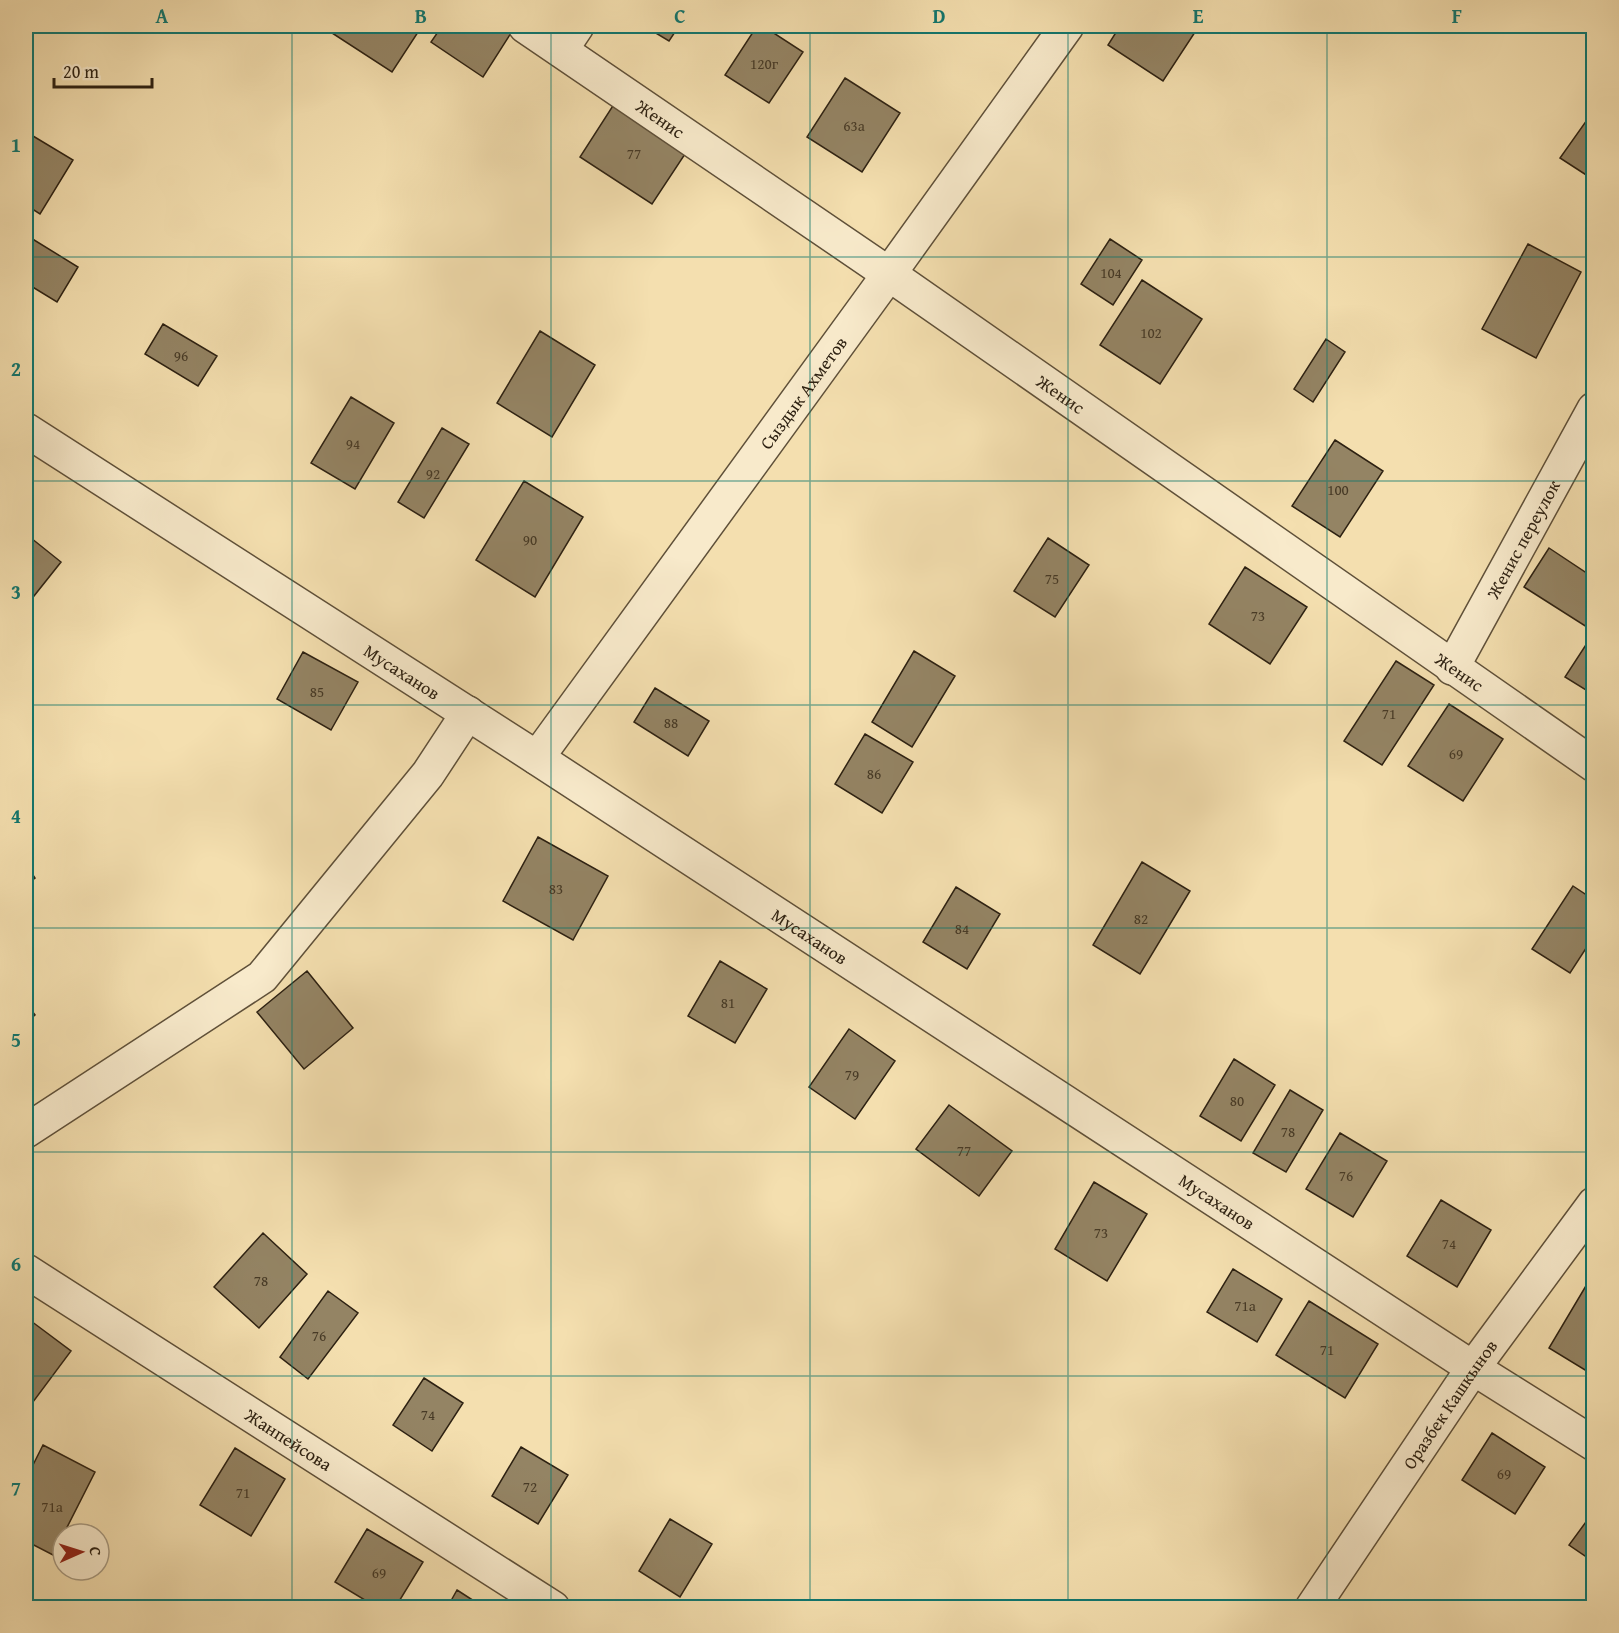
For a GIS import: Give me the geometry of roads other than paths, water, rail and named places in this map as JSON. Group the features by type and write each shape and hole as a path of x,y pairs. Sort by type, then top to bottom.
{"street":[{"name":"Женис","path":"525,26 569,38 889,274 1593,765"},
{"name":"Сыздык Ахметов","path":"537,758 889,274 1066,26"},
{"name":"Женис переулок","path":"1452,668 1593,409"},
{"name":"Мусаханов","path":"26,430 468,713 1593,1444"},
{"path":"26,1131 262,977 428,774 468,713"},
{"name":"Оразбек Кашкынов","path":"1312,1608 1473,1368 1593,1204"},
{"name":"Жанпейсова","path":"26,1271 553,1608"}]}
